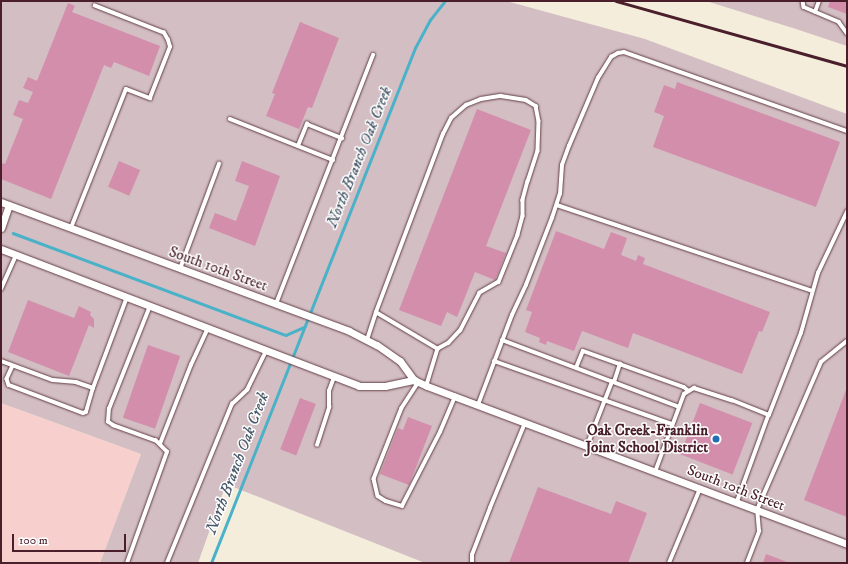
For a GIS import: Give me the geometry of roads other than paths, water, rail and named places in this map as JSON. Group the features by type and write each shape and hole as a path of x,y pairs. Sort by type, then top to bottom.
{"street":[{"name":"South 10th Street","path":"1,202 349,331 400,361 416,381 427,386 847,544"},
{"path":"1,228 9,205"},
{"path":"1,249 359,386 385,386 416,381"}],"lane":[{"path":"803,1 804,7 839,22 847,33"},
{"path":"815,12 819,1"},
{"path":"71,228 126,89 150,98 170,47 164,32 95,6"},
{"path":"478,405 502,340 526,285 557,205 560,194 562,165 598,78 611,57 618,53 624,52 847,131"},
{"path":"276,304 342,138 373,55"},
{"path":"366,340 443,134 451,118 466,105 481,99 501,96 526,100 536,106 539,121 538,151 526,187 523,216 518,235 499,282 480,293 461,330 449,343 438,349 427,386"},
{"path":"230,119 333,160"},
{"path":"298,146 307,124 342,138"},
{"path":"180,269 219,164"},
{"path":"557,205 812,290"},
{"path":"737,503 800,333 812,290 824,258 847,212"},
{"path":"1,289 16,255"},
{"path":"13,366 7,379 9,385 83,413 86,412 93,388 127,297"},
{"path":"127,563 167,452 156,440 114,426 108,422 109,409 150,306"},
{"path":"376,312 438,349"},
{"path":"160,444 208,328"},
{"path":"502,340 679,407"},
{"path":"747,563 759,531 757,510 821,362 847,341"},
{"path":"167,563 232,404 247,390 266,351"},
{"path":"576,368 583,351 689,390"},
{"path":"1,361 53,380 76,382 93,388"},
{"path":"494,361 672,424"},
{"path":"587,446 620,364"},
{"path":"317,445 329,407 329,391 334,377"},
{"path":"416,381 402,408 374,479 378,496 386,501 402,506 440,432 455,396"},
{"path":"655,472 684,394 689,390 694,388 769,415"},
{"path":"472,563 472,555 487,514 525,423"},
{"path":"669,563 700,489"}],"waterway":[{"name":"North Branch Oak Creek","path":"211,563 415,48 430,20 445,1"},
{"name":"North Branch Oak Creek","path":"13,233 286,335 304,327"}],"railway":[{"path":"616,1 847,66"}],"place":[{"name":"Oak Creek-Franklin Joint School District","path":"716,439"}]}
